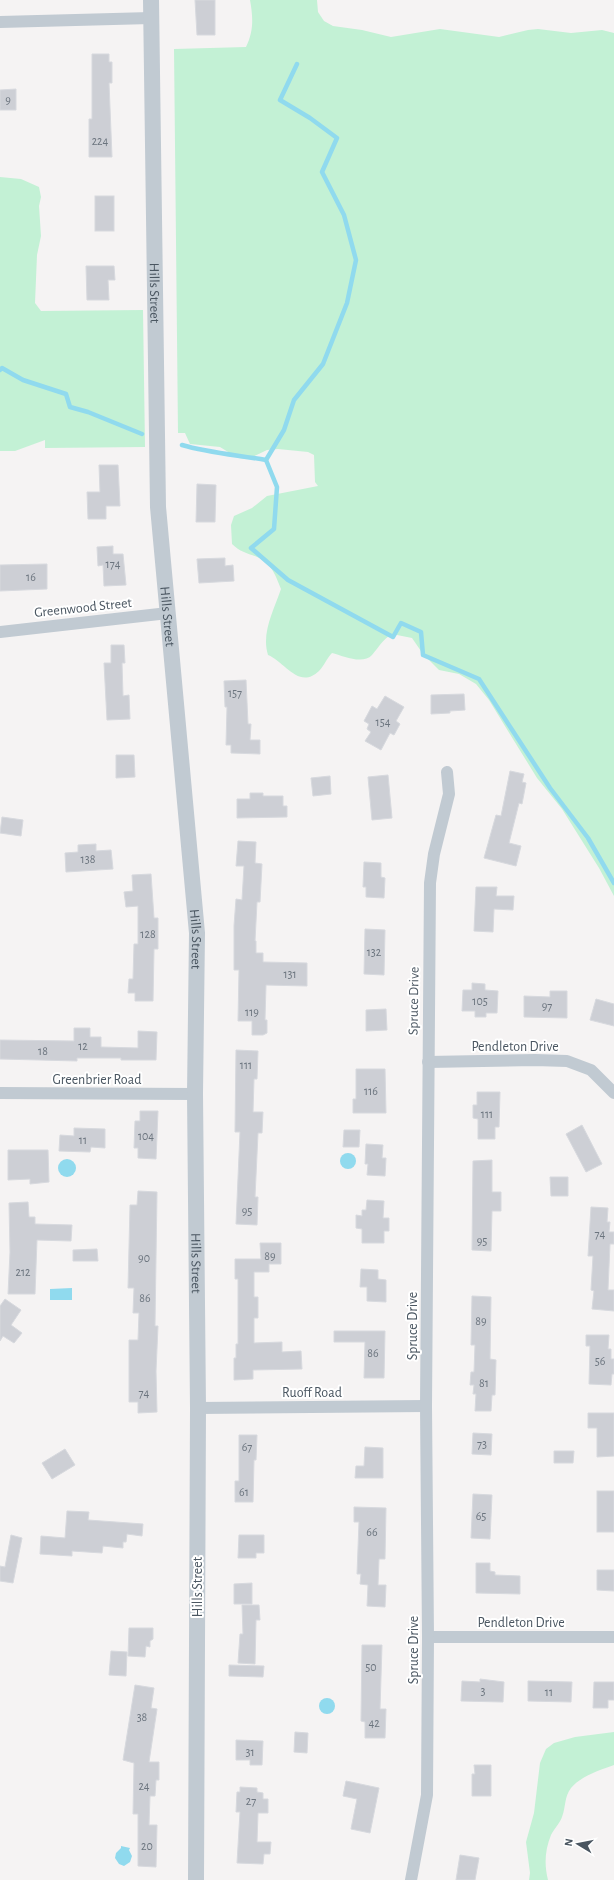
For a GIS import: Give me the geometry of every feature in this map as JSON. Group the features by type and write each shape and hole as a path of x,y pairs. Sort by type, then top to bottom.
{"street":[{"name":"Hills Street","path":"151,0 158,508 197,933 195,1094 198,1408 196,1880"},
{"path":"0,22 151,18"},
{"name":"Greenwood Street","path":"0,632 168,613"},
{"name":"Spruce Drive","path":"411,1880 427,1795 428,1636 426,1406 430,883 434,854 449,794 447,772"},
{"name":"Pendleton Drive","path":"428,1062 535,1060 567,1061 591,1070 614,1093"},
{"name":"Greenbrier Road","path":"0,1094 195,1094"},
{"name":"Ruoff Road","path":"198,1408 426,1406"},
{"name":"Pendleton Drive","path":"428,1636 614,1637"}],"green space":[{"path":"250,0 317,0 318,12 324,21 333,26 362,30 391,37 440,29 499,37 538,29 571,33 602,30 614,33 614,896 599,868 562,809 537,778 489,700 476,684 459,674 439,670 423,654 412,638 392,634 383,641 372,655 364,659 358,660 332,653 319,671 312,676 305,678 292,673 268,655 266,647 267,630 281,589 275,574 266,562 241,551 232,544 231,525 234,516 252,508 267,496 318,486 315,482 314,455 308,452 278,449 267,450 248,459 238,458 220,447 190,444 185,433 178,433 174,49 246,47 249,41 252,24"},
{"path":"0,177 21,179 39,187 41,197 39,206 41,236 37,255 35,303 41,311 143,310 145,447 45,448 45,440 15,451 0,451"},
{"path":"614,1732 614,1765 580,1780 571,1788 567,1795 562,1817 551,1835 547,1846 546,1868 548,1880 529,1880 530,1873 526,1842 534,1813 540,1763 546,1749 554,1743 575,1737"}],"water":[{"path":"345,1153 351,1153 356,1158 354,1167 351,1169 345,1169 340,1164 340,1158"},
{"path":"63,1159 71,1159 76,1164 74,1175 71,1177 63,1177 58,1172 58,1164"},
{"path":"72,1288 72,1300 50,1300 50,1289"},
{"path":"327,1698 333,1700 335,1706 333,1712 327,1714 321,1712 319,1706 321,1700"},
{"path":"121,1846 130,1848 129,1850 132,1856 130,1862 124,1866 119,1864 115,1858 116,1853"}],"building":[{"path":"195,0 215,0 215,35 197,35"},
{"path":"92,54 109,54 109,62 112,62 112,83 109,83 112,157 89,157 89,119 92,119"},
{"path":"16,89 16,110 0,110 0,90"},
{"path":"95,196 114,196 114,231 95,231"},
{"path":"86,266 114,266 115,280 108,280 109,300 87,300"},
{"path":"99,465 118,465 120,506 106,506 106,519 88,519 87,492 100,492"},
{"path":"197,484 216,485 215,522 196,522"},
{"path":"113,546 113,554 123,554 126,585 104,586 103,565 98,566 97,547"},
{"path":"225,558 225,566 233,565 234,581 199,583 197,559"},
{"path":"47,564 47,589 0,591 0,565"},
{"path":"111,645 124,645 125,663 122,663 123,696 129,695 130,719 107,720 104,663 111,663"},
{"path":"246,680 248,724 251,724 250,740 260,740 260,754 231,753 231,745 226,745 227,707 225,707 224,681"},
{"path":"464,694 465,710 450,711 450,713 431,714 431,695"},
{"path":"385,696 404,707 396,721 400,724 394,735 390,733 381,750 365,741 371,732 367,729 369,724 364,721 372,706 377,709"},
{"path":"116,755 134,755 135,777 116,778"},
{"path":"510,771 524,774 522,782 526,783 522,804 519,803 509,843 521,846 516,866 484,858 496,815 501,816"},
{"path":"388,775 392,818 372,820 368,777"},
{"path":"330,776 331,794 313,796 311,778"},
{"path":"250,793 263,793 263,796 283,796 283,806 287,806 287,817 237,818 237,799 250,799"},
{"path":"2,817 23,820 21,836 0,833"},
{"path":"238,841 256,842 255,863 262,864 260,902 257,902 255,941 256,953 263,953 263,962 307,963 307,986 266,985 265,1020 267,1020 267,1033 263,1035 252,1035 252,1021 238,1021 239,970 234,970 234,926 236,899 242,900 244,866 236,866"},
{"path":"96,844 96,851 111,850 113,869 66,872 65,853 78,852 78,845"},
{"path":"364,862 381,863 381,877 385,878 384,898 366,897 366,887 363,887"},
{"path":"151,874 154,918 158,918 158,949 154,949 153,1001 135,1001 135,993 128,993 129,979 133,979 134,944 138,944 138,906 126,907 124,892 133,891 132,875"},
{"path":"476,887 497,887 496,896 514,896 513,910 494,909 493,932 474,931"},
{"path":"365,929 385,930 384,975 364,974"},
{"path":"472,983 485,984 485,990 498,991 497,1013 486,1013 486,1017 475,1017 475,1011 462,1011 463,990 472,990"},
{"path":"550,991 567,991 567,1018 524,1017 524,996 550,997"},
{"path":"596,999 614,1004 614,1026 590,1020"},
{"path":"386,1009 387,1030 366,1031 366,1010"},
{"path":"74,1028 90,1028 90,1037 101,1037 101,1047 138,1048 138,1031 157,1032 156,1060 121,1060 121,1058 77,1058 77,1061 0,1059 0,1040 74,1041"},
{"path":"236,1050 258,1051 257,1079 254,1079 253,1112 263,1112 262,1133 258,1133 255,1197 258,1197 257,1225 236,1224 240,1132 235,1132"},
{"path":"356,1069 385,1069 386,1113 353,1113 353,1099 356,1099"},
{"path":"477,1092 500,1092 499,1127 495,1127 495,1139 478,1139 478,1119 473,1118 473,1105 477,1105"},
{"path":"140,1111 158,1111 156,1159 138,1158 138,1148 134,1148 135,1121 140,1121"},
{"path":"582,1125 602,1164 586,1172 566,1134"},
{"path":"74,1128 105,1129 105,1148 91,1147 90,1152 59,1151 60,1135 74,1136"},
{"path":"344,1130 360,1130 359,1147 343,1147"},
{"path":"366,1144 383,1145 382,1158 386,1158 385,1176 367,1175 368,1164 365,1164"},
{"path":"8,1150 48,1150 49,1182 30,1184 30,1179 8,1180"},
{"path":"492,1160 492,1192 501,1192 501,1211 492,1211 491,1251 472,1250 473,1161"},
{"path":"550,1177 568,1177 568,1196 551,1196"},
{"path":"138,1191 157,1192 155,1326 158,1326 156,1371 157,1412 138,1413 138,1402 129,1402 129,1340 138,1340 139,1313 133,1313 134,1288 128,1288 130,1205 137,1205"},
{"path":"367,1200 384,1201 383,1218 389,1218 389,1231 384,1231 384,1243 362,1243 362,1229 356,1228 356,1215 362,1216 362,1210 366,1210"},
{"path":"28,1202 29,1217 35,1217 35,1224 72,1225 71,1241 37,1240 35,1294 8,1294 10,1252 9,1203"},
{"path":"591,1207 608,1208 607,1222 610,1222 609,1232 614,1232 614,1244 610,1244 608,1290 614,1290 614,1311 592,1309 594,1291 591,1290 593,1256 588,1256"},
{"path":"260,1243 281,1243 281,1264 269,1264 269,1272 254,1272 254,1297 258,1297 258,1318 254,1318 254,1343 282,1342 282,1352 301,1351 302,1369 253,1370 253,1379 234,1380 234,1358 236,1358 236,1344 238,1344 238,1279 235,1279 235,1259 261,1259"},
{"path":"97,1249 98,1261 73,1261 73,1250"},
{"path":"361,1269 378,1270 378,1279 386,1280 386,1302 367,1301 367,1287 360,1287"},
{"path":"472,1296 491,1297 490,1359 496,1360 495,1395 492,1395 491,1411 475,1411 476,1394 473,1394 474,1385 470,1385 471,1372 474,1372 475,1345 471,1345"},
{"path":"5,1299 21,1310 11,1325 22,1333 14,1343 3,1336 0,1341 0,1306"},
{"path":"334,1331 385,1331 384,1378 364,1378 365,1342 334,1342"},
{"path":"586,1335 609,1335 608,1349 611,1349 611,1359 614,1359 614,1374 612,1374 611,1385 589,1384 590,1346 586,1346"},
{"path":"588,1413 614,1413 614,1456 597,1457 597,1428 588,1428"},
{"path":"473,1433 492,1434 491,1455 472,1454"},
{"path":"239,1435 257,1435 256,1460 254,1460 253,1502 235,1502 235,1481 239,1481"},
{"path":"365,1447 383,1448 383,1478 355,1478 356,1466 364,1466"},
{"path":"65,1449 75,1465 52,1479 42,1463"},
{"path":"554,1451 574,1451 573,1463 554,1463"},
{"path":"597,1491 614,1491 614,1532 597,1532"},
{"path":"473,1494 492,1495 490,1539 471,1538"},
{"path":"354,1507 386,1508 385,1559 379,1559 378,1585 386,1585 385,1607 367,1606 368,1585 360,1584 361,1574 357,1574 359,1522 354,1522"},
{"path":"67,1511 89,1512 88,1520 143,1524 142,1536 127,1534 126,1542 123,1542 123,1548 103,1546 102,1553 72,1551 72,1556 40,1554 41,1536 65,1538"},
{"path":"11,1535 22,1538 13,1583 0,1581 0,1566 5,1567"},
{"path":"239,1535 264,1535 264,1553 256,1553 256,1558 238,1558"},
{"path":"476,1563 490,1563 490,1571 495,1572 495,1575 520,1576 520,1594 476,1593"},
{"path":"597,1570 614,1570 614,1591 597,1590"},
{"path":"252,1583 252,1604 234,1604 234,1584"},
{"path":"242,1605 259,1605 260,1620 256,1620 255,1664 238,1663 240,1634 243,1634"},
{"path":"129,1628 153,1628 153,1639 150,1641 150,1647 146,1646 145,1657 128,1656"},
{"path":"362,1645 382,1645 380,1709 386,1709 385,1738 365,1738 365,1722 361,1721"},
{"path":"111,1651 127,1652 126,1676 109,1675"},
{"path":"229,1665 264,1666 263,1677 229,1676"},
{"path":"480,1679 504,1682 503,1702 461,1701 462,1681 480,1682"},
{"path":"528,1681 572,1682 571,1702 528,1701"},
{"path":"594,1682 614,1682 614,1700 608,1700 608,1708 593,1708"},
{"path":"135,1685 154,1688 151,1708 157,1709 149,1762 159,1762 159,1780 156,1780 155,1796 150,1796 149,1825 157,1825 156,1867 138,1866 138,1814 133,1814 134,1763 123,1760"},
{"path":"295,1732 308,1733 307,1753 294,1752"},
{"path":"236,1740 263,1741 262,1765 250,1765 250,1760 236,1760"},
{"path":"474,1765 491,1765 491,1796 472,1796 472,1774 475,1774"},
{"path":"346,1781 379,1788 370,1833 351,1829 357,1799 343,1796"},
{"path":"240,1787 257,1788 257,1792 263,1793 263,1799 268,1799 268,1813 258,1813 257,1842 271,1842 270,1854 264,1854 263,1864 237,1863 240,1812 236,1812 237,1792 240,1792"},
{"path":"460,1855 479,1858 475,1880 456,1880"}],"waterway":[{"path":"297,64 280,100 310,118 337,138 322,172 344,215 356,260 347,303 323,364 294,400 284,430 266,460 277,487 274,529 251,548 288,580 393,637 401,623 421,632 423,655 479,679 550,788 588,838 614,883"},
{"path":"0,370 2,368 23,380 66,394 70,407 88,412 142,434"},
{"path":"182,445 213,452 266,460"}]}
